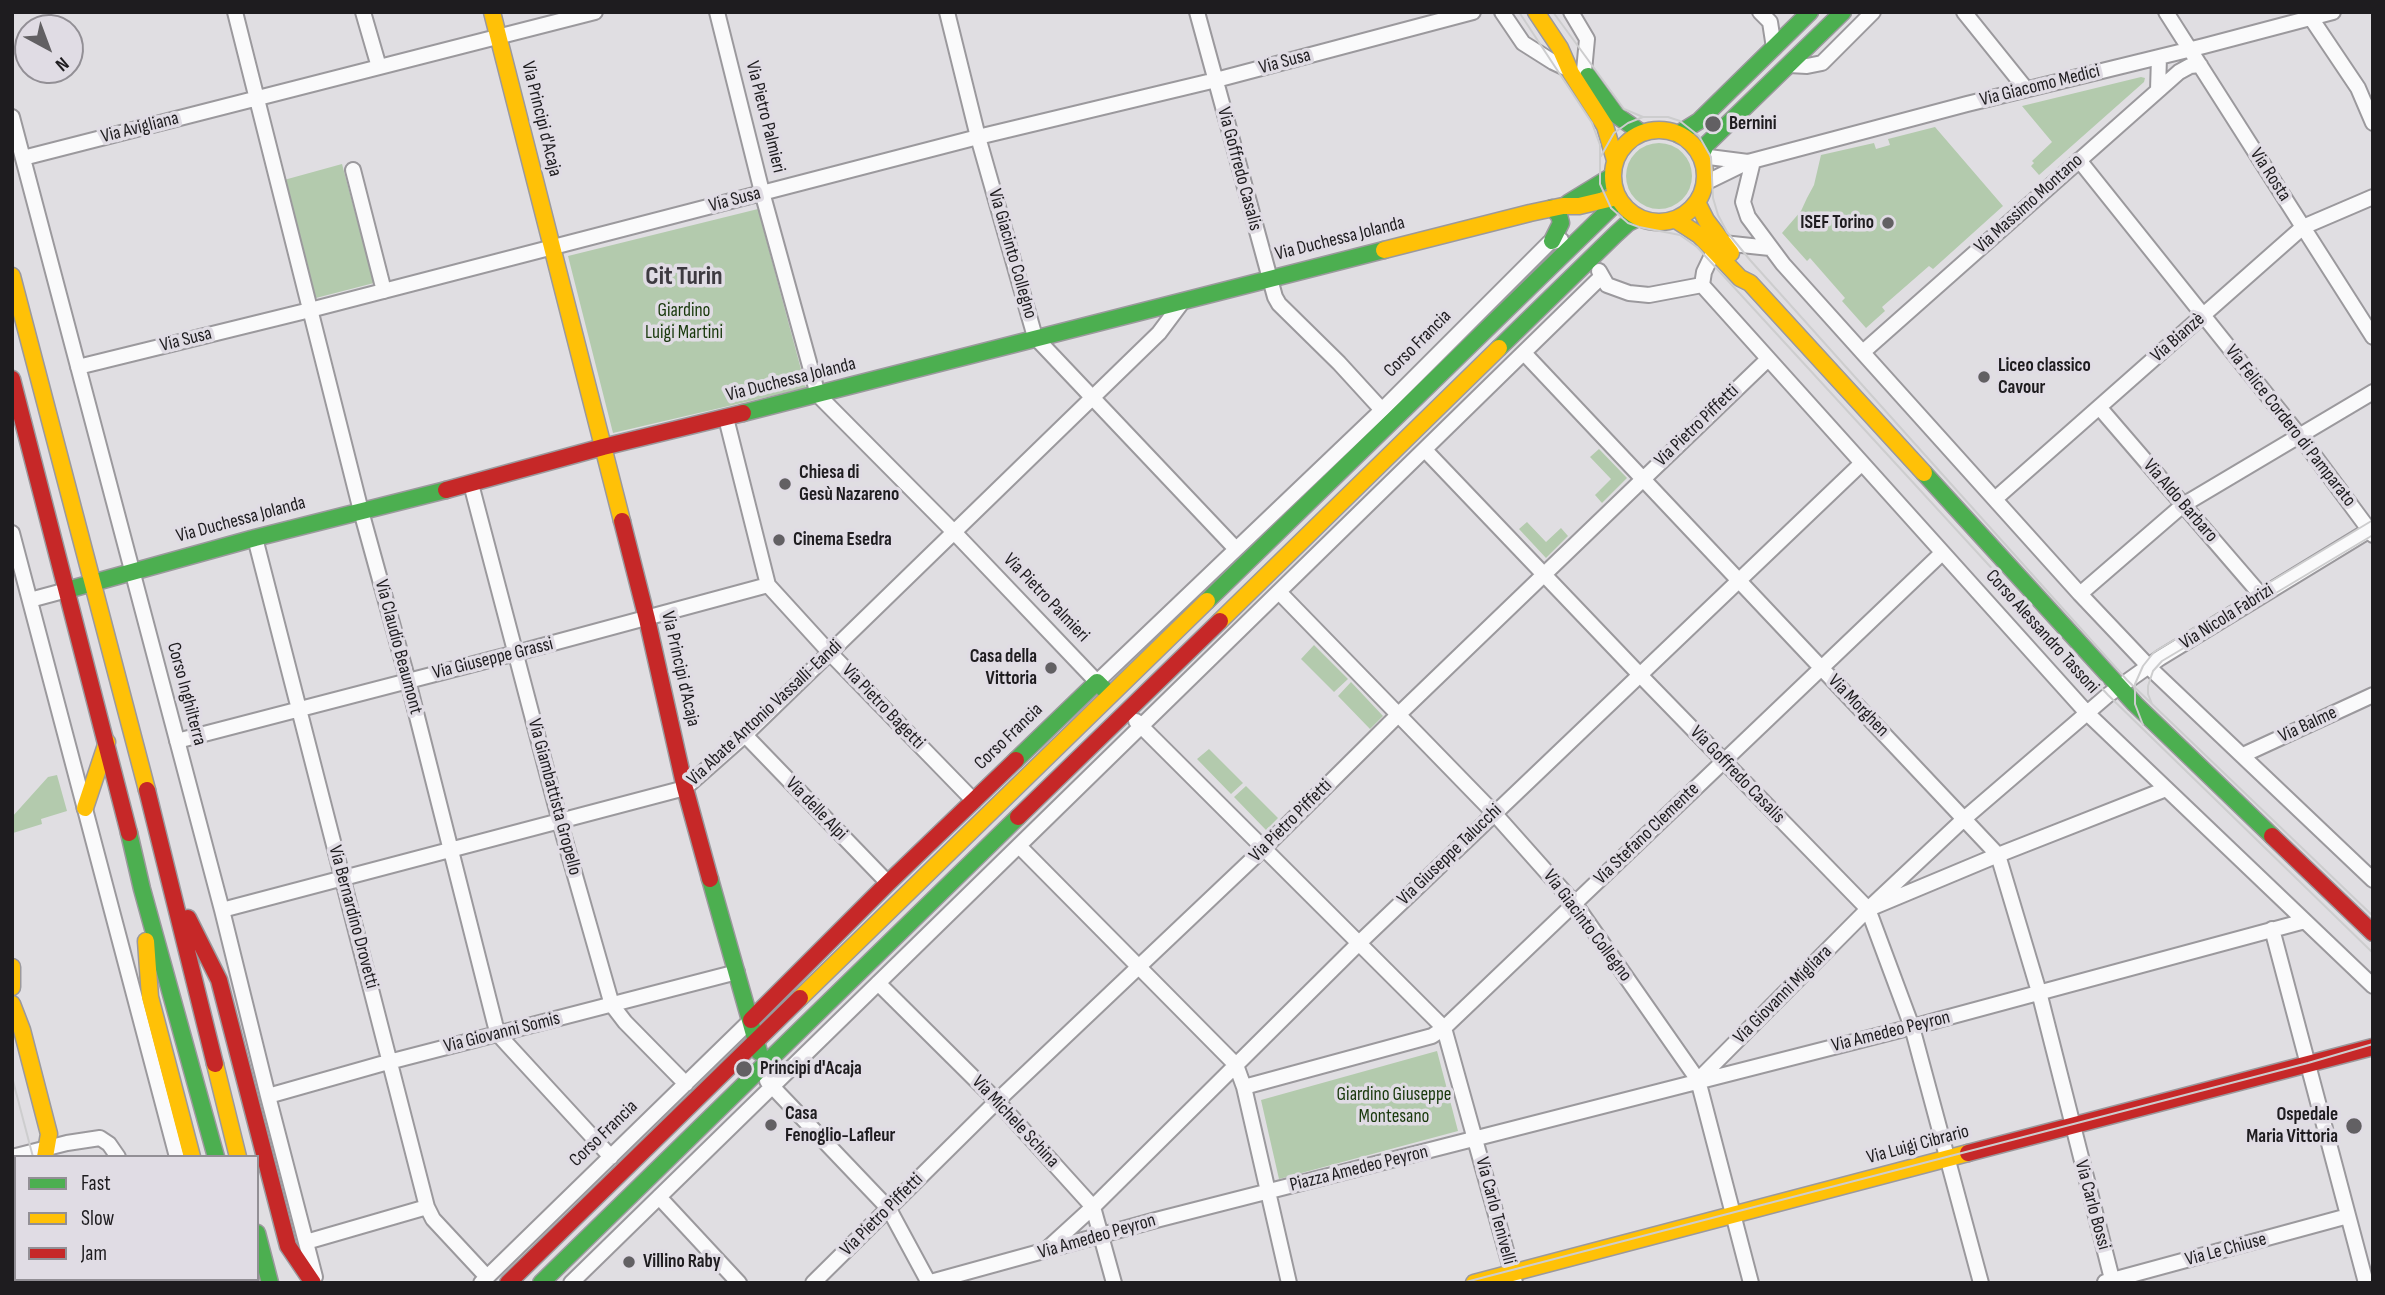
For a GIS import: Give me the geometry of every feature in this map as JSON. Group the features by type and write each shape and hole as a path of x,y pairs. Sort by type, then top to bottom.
{"main road":[{"name":"Via Principi d'Acaja","path":"492,12 647,619 685,788 762,1067"},
{"path":"1536,12 1559,48 1616,115 1642,133"},
{"path":"1678,134 1699,121 1810,12"},
{"path":"1701,156 1706,145 1843,12"},
{"path":"1577,70 1605,126 1617,197 1622,205 1637,218 1648,222 1675,220 1689,212 1697,202 1705,183 1701,156 1690,142 1678,134 1655,130 1631,139 1621,149 1614,168"},
{"name":"Via Duchessa Jolanda","path":"1558,207 1614,168"},
{"name":"Via Duchessa Jolanda","path":"67,590 603,447 818,395 1035,337 1558,207 1579,206 1617,197"},
{"name":"Corso Francia","path":"508,1283 1611,208 1617,197"},
{"path":"1697,202 1718,247"},
{"path":"1552,241 1561,223 1558,207"},
{"path":"541,1283 1595,254 1637,218"},
{"path":"1675,220 1718,247"},
{"name":"Corso Alessandro Tassoni","path":"1718,247 1740,278 1750,283 2118,686 2373,933"},
{"path":"12,276 172,886 239,1155"},
{"path":"12,379 107,742 142,889 215,1155"},
{"name":"Corso Francia","path":"751,1020 888,883 1097,682"},
{"name":"Via Pietro Palmieri","path":"1097,682 1110,695"},
{"path":"85,808 107,742"},
{"path":"172,886 215,968 288,1245 315,1283"},
{"path":"142,889 150,997 191,1155"},
{"path":"12,967 12,987"},
{"path":"12,1004 22,1030 49,1134 46,1152"},
{"name":"Via Luigi Cibrario","path":"1734,1215 1744,1203 1766,1194 1797,1186 1819,1193 2373,1047"},
{"path":"1474,1283 1514,1278 1734,1215"},
{"path":"259,1241 270,1283"}],"street":[{"path":"235,12 257,98"},
{"path":"363,12 379,67"},
{"name":"Via Avigliana","path":"23,158 595,12"},
{"name":"Via Pietro Palmieri","path":"717,12 762,192 818,395 1097,682"},
{"name":"Via Giacinto Collegno","path":"947,12 978,137 1035,337 1236,548"},
{"name":"Via Goffredo Casalis","path":"1197,12 1269,279 1279,304 1382,410"},
{"name":"Via Susa","path":"78,367 310,310 978,137 1216,80 1474,12"},
{"path":"1502,12 1523,43 1553,62 1577,70 1587,39 1571,12"},
{"path":"1789,65 1822,63 1873,12"},
{"path":"1964,12 2026,89"},
{"name":"Via Rosta","path":"2166,12 2373,337"},
{"path":"2322,14 2373,123"},
{"name":"Via Giacomo Medici","path":"1705,183 1750,161 2322,14"},
{"path":"1770,16 1773,48"},
{"path":"2158,90 2159,57"},
{"name":"Via Massimo Montano","path":"1863,352 2179,72 2190,66 2200,65"},
{"name":"Via Claudio Beaumont","path":"257,98 361,511 408,681 498,1034 611,1157"},
{"name":"Corso Inghilterra","path":"12,117 222,910 315,1283"},
{"name":"Via Giacomo Medici","path":"1701,156 1750,161"},
{"name":"Via Felice Cordero di Pamparato","path":"2079,160 2299,435 2372,531"},
{"path":"1750,161 1743,202 1748,217 1770,248 2080,594 2148,665 2373,880"},
{"path":"353,170 383,291"},
{"name":"Via Bianzè","path":"1995,499 2303,227 2373,198"},
{"path":"1552,241 1576,241"},
{"name":"Corso Francia","path":"1097,682 1382,410 1552,241"},
{"path":"1595,254 1601,277 1607,285 1649,295 1702,285 1704,272 1718,247 1770,248"},
{"path":"571,1283 1601,277"},
{"name":"Corso Alessandro Tassoni","path":"1702,285 2087,713 2373,986"},
{"name":"Via Abate Antonio Vassalli-Eandi","path":"222,910 685,788 745,735 1159,333 1183,301"},
{"name":"Via Morghen","path":"1524,353 1998,855 2039,992 2072,1127"},
{"name":"Via Pietro Piffetti","path":"813,1283 997,1101 1264,849 1399,714 1768,360"},
{"path":"2080,594 2183,505 2373,392"},
{"name":"Via Aldo Barbaro","path":"2099,407 2261,595"},
{"name":"Via Pietro Bagetti","path":"726,418 768,585 974,801"},
{"name":"Via Goffredo Casalis","path":"1425,450 1868,909 1912,1027 1982,1283"},
{"name":"Via Giuseppe Talucchi","path":"1044,1252 1093,1207 1358,944 1861,464"},
{"name":"Via Giambattista Gropello","path":"471,484 560,821 612,1005 625,1022 686,1084"},
{"name":"Via Nicola Fabrizi","path":"2087,713 2148,665 2372,531"},
{"path":"12,533 176,1155"},
{"name":"Via Bernardino Drovetti","path":"255,538 428,1207 433,1219 484,1280"},
{"name":"Via Stefano Clemente","path":"1444,1028 1942,553"},
{"name":"Via Giuseppe Grassi","path":"177,741 768,585"},
{"name":"Via Duchessa Jolanda","path":"30,600 67,590"},
{"name":"Via Giacinto Collegno","path":"1279,592 1494,813 1575,904 1698,1080 1751,1283"},
{"name":"Via Pietro Palmieri","path":"1110,695 1444,1028"},
{"name":"Via Balme","path":"2243,755 2373,695"},
{"path":"1965,818 2087,713"},
{"name":"Via delle Alpi","path":"745,735 888,883"},
{"path":"1868,909 2166,789"},
{"name":"Via Giovanni Migliara","path":"1698,1080 1868,909 1965,818"},
{"path":"1019,846 1236,1065"},
{"name":"Via Amedeo Peyron","path":"1475,1139 1912,1027 2305,920"},
{"path":"2272,929 2366,1283"},
{"name":"Via Giovanni Somis","path":"268,1096 391,1061 737,972"},
{"name":"Via Michele Schina","path":"878,983 997,1101 1093,1207 1114,1283"},
{"name":"Corso Francia","path":"484,1280 751,1020"},
{"path":"1244,1087 1432,1036 1444,1028 1475,1139"},
{"name":"Piazza Amedeo Peyron","path":"1236,1065 1244,1087 1267,1192 1475,1139"},
{"name":"Via Principi d'Acaja","path":"762,1067 772,1086 889,1209 928,1283"},
{"name":"Via Carlo Bossi","path":"2072,1127 2110,1282"},
{"path":"26,1155 100,1138 109,1144 117,1155"},
{"name":"Via Carlo Tenivelli","path":"1475,1139 1514,1278"},
{"path":"1267,1192 1289,1283"},
{"name":"Via Amedeo Peyron","path":"928,1283 1267,1192"},
{"path":"659,1198 739,1283"},
{"path":"306,1242 428,1207"},
{"name":"Via Le Chiuse","path":"2110,1282 2348,1216"}],"green space":[{"path":"2145,78 2144,82 2039,175 2031,166 2034,163 2032,161 2052,142 2022,106"},
{"name":"ISEF Torino","path":"1935,127 2003,206 1933,269 1929,266 1882,307 1885,311 1866,328 1842,301 1845,298 1810,258 1807,261 1782,233 1801,211 1814,185 1821,155 1874,143 1876,149 1890,145 1888,139"},
{"path":"1659,143 1672,145 1682,153 1690,163 1690,189 1682,199 1672,207 1659,209 1646,207 1636,199 1628,189 1626,176 1628,163 1636,153 1646,145"},
{"path":"342,164 374,283 316,298 284,180"},
{"name":"Giardino Luigi Martini","path":"758,209 806,388 613,433 568,256"},
{"path":"1599,449 1627,478 1602,503 1595,495 1611,479 1590,457"},
{"path":"1527,522 1546,542 1561,528 1568,536 1546,558 1519,529"},
{"path":"1314,645 1348,679 1334,692 1301,659"},
{"path":"1351,682 1383,716 1370,729 1338,696"},
{"path":"1209,749 1243,783 1231,794 1197,759"},
{"path":"57,775 67,811 41,819 42,824 13,833 12,817 48,777"},
{"path":"1246,786 1278,818 1266,830 1234,797"},
{"name":"Giardino Giuseppe Montesano","path":"1437,1051 1458,1131 1279,1179 1261,1100"}],"tram line":[{"path":"1519,12 1592,123 1600,145 1600,184 1611,208 1628,223 1680,235 1697,247 2108,695 2373,953"},
{"path":"1553,12 1624,109 1643,117 1668,117 1680,121 1699,136 1711,157 1713,198 1718,215 1727,232 1750,260 2127,680 2373,916"},
{"path":"1601,156 1614,133 1643,117"},
{"path":"2143,725 2135,704 2135,684 2143,666 2154,652 2373,520"},
{"path":"2152,704 2148,686 2153,671 2162,661 2373,535"},
{"path":"1462,1283 2373,1044"},
{"path":"12,1077 32,1155"}],"traffic: fast":[{"path":"1678,134 1699,121 1810,12"},
{"path":"1701,156 1706,145 1843,12"},
{"path":"1588,76 1616,115 1642,133"},
{"path":"1568,203 1612,176"},
{"path":"1207,601 1611,208 1617,197"},
{"path":"1552,208 1559,215 1561,223 1552,241"},
{"path":"1499,348 1616,234 1638,218"},
{"path":"743,413 1384,250"},
{"path":"1924,473 2135,704 2272,836"},
{"path":"67,590 255,538 446,490"},
{"path":"1016,760 1097,682 1110,695"},
{"path":"541,1283 1018,817"},
{"path":"129,833 215,1155"},
{"path":"710,879 759,1052"},
{"path":"259,1241 270,1283"}],"traffic: slow":[{"path":"492,12 622,521"},
{"path":"1536,12 1605,126 1615,160"},
{"path":"1659,130 1677,133 1692,143 1702,158 1705,176 1702,194 1692,209 1677,219 1659,222 1641,219 1626,209 1616,194 1613,176 1616,158 1626,143 1641,133 1659,130"},
{"path":"1384,250 1530,213 1617,197"},
{"path":"1697,202 1706,220 1731,253"},
{"path":"1676,220 1699,235 1740,278 1750,283 1924,473"},
{"path":"12,276 147,790"},
{"path":"1220,621 1499,348"},
{"path":"800,998 1207,601"},
{"path":"85,808 107,742"},
{"path":"146,941 150,997 191,1155"},
{"path":"12,967 12,987"},
{"path":"12,1004 22,1030 49,1134 45,1155"},
{"path":"215,1064 238,1155"},
{"path":"1474,1283 1968,1153"}],"traffic: jam":[{"path":"12,379 129,833"},
{"path":"446,490 603,447 743,413"},
{"path":"622,521 685,788 710,879"},
{"path":"1018,817 1220,621"},
{"path":"751,1020 1016,760"},
{"path":"147,790 215,1064"},
{"path":"2272,836 2373,933"},
{"path":"188,918 219,980 288,1246 313,1283"},
{"path":"508,1283 800,998"},
{"path":"1968,1153 2373,1047"}],"place":[{"name":"Bernini","path":"1713,124"},
{"name":"ISEF Torino","path":"1888,223"},
{"name":"Liceo classico Cavour","path":"1984,377"},
{"name":"Chiesa di Gesù Nazareno","path":"785,484"},
{"name":"Cinema Esedra","path":"779,540"},
{"name":"Casa della Vittoria","path":"1051,668"},
{"name":"Principi d'Acaja","path":"744,1069"},
{"name":"Casa Fenoglio-Lafleur","path":"771,1125"},
{"name":"Ospedale Maria Vittoria","path":"2354,1126"},
{"name":"Villino Raby","path":"629,1262"}],"district":[{"name":"Cit Turin","path":"684,277"}]}
